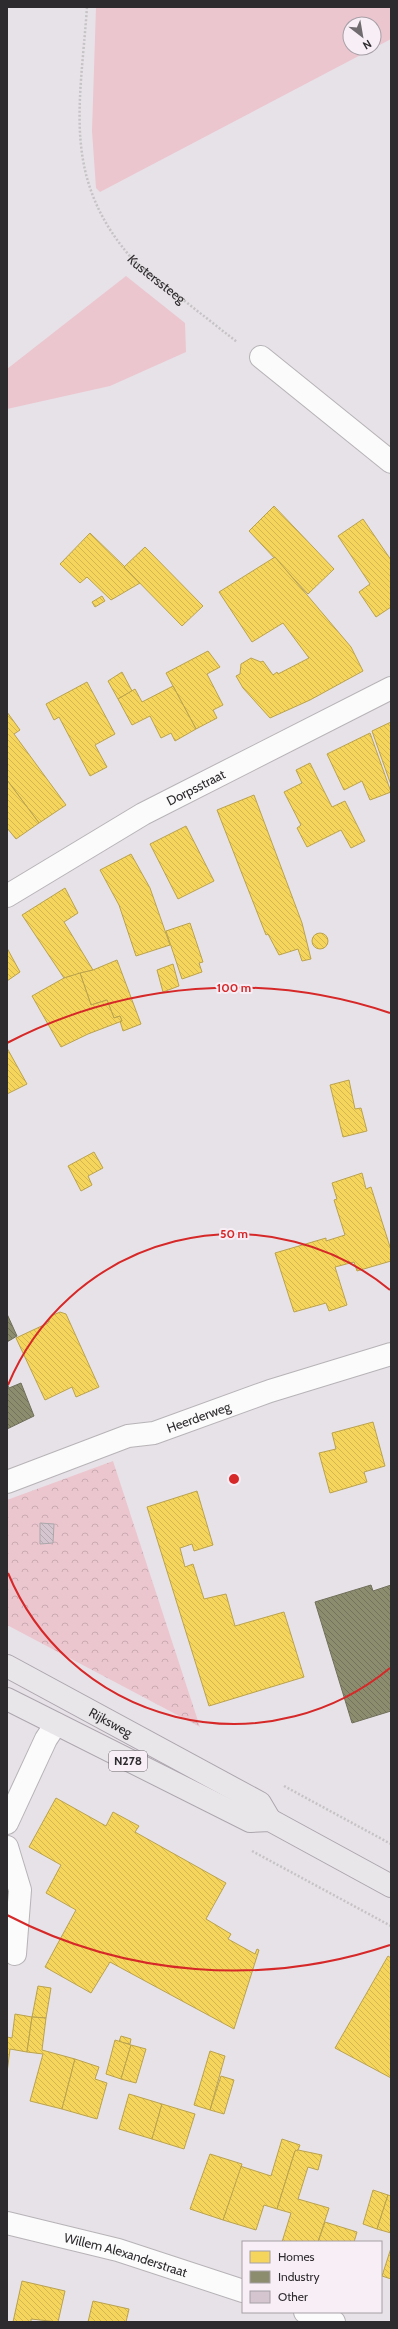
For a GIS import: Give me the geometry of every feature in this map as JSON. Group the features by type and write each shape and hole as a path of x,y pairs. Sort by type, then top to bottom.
{"main road":[{"name":"Rijksweg","path":"7,1666 260,1803 270,1820 250,1821 7,1699"},
{"path":"270,1820 391,1886"}],"street":[{"path":"261,357 391,462"},
{"name":"Dorpsstraat","path":"7,896 143,814 391,688"},
{"name":"Heerderweg","path":"7,1482 128,1436 154,1433 270,1390 391,1354"},
{"path":"7,1823 46,1739 56,1724"},
{"path":"9,1860 20,1890 15,1954"},
{"name":"Willem Alexanderstraat","path":"7,2223 118,2250 242,2291"},
{"path":"307,2313 334,2322"}],"path":[{"name":"Kusterssteeg","path":"86,7 78,122 82,164 99,212 121,246 149,274 232,338 261,357"}],"green space":[{"path":"96,7 391,7 391,39 382,44 382,16 342,16 342,56 359,56 100,192 96,188 92,131"},
{"path":"126,276 185,323 186,352 110,386 7,409 7,369"},
{"path":"113,1461 200,1727 7,1625 7,1500"}],"building: Homes":[{"path":"274,506 334,569 308,594 249,531"},
{"path":"363,519 391,560 391,607 376,617 359,592 370,584 338,536"},
{"path":"90,533 140,583 111,600 87,577 80,583 60,564"},
{"path":"145,547 203,606 182,626 124,567"},
{"path":"275,557 351,647 363,671 310,700 270,718 243,688 236,676 240,674 241,664 251,658 261,662 263,661 273,675 277,672 278,674 309,658 283,623 252,642 219,592"},
{"path":"102,596 105,601 95,607 92,602"},
{"path":"208,651 220,667 207,674 223,705 213,710 217,718 196,729 166,673"},
{"path":"122,672 132,691 118,699 108,681"},
{"path":"87,682 115,734 95,745 107,767 90,776 59,717 54,720 46,704"},
{"path":"173,686 196,729 175,741 171,733 161,738 150,716 132,725 118,699 135,689 142,702"},
{"path":"7,712 20,730 14,734 66,805 39,823 7,780"},
{"path":"391,722 391,785 372,731"},
{"path":"370,733 391,792 370,800 362,781 344,790 327,754"},
{"path":"310,763 332,807 345,801 365,841 351,848 341,830 307,847 297,828 301,825 284,792 302,783 296,770"},
{"path":"7,780 39,823 16,839 7,828"},
{"path":"254,795 302,923 311,959 302,961 298,949 279,955 268,934 266,935 217,810"},
{"path":"186,826 214,881 178,899 150,844"},
{"path":"131,854 150,888 170,945 136,956 119,905 100,870"},
{"path":"65,888 78,913 64,922 93,970 64,978 22,915"},
{"path":"190,923 203,962 199,963 202,972 182,979 166,931"},
{"path":"317,933 323,933 328,938 326,947 323,949 317,949 312,944 312,938"},
{"path":"7,948 20,972 7,981"},
{"path":"117,960 141,1024 123,1031 120,1016 114,1018 107,1000 91,1005 80,973 93,970"},
{"path":"173,964 179,986 163,992 157,970"},
{"path":"80,973 91,1005 107,1000 114,1018 120,1016 122,1021 88,1034 61,1047 32,996 64,978"},
{"path":"7,1048 27,1084 7,1094"},
{"path":"349,1080 355,1109 361,1108 367,1131 343,1137 330,1085"},
{"path":"94,1152 103,1168 88,1176 92,1185 81,1191 68,1166"},
{"path":"362,1173 366,1189 371,1187 391,1250 391,1261 357,1271 354,1262 335,1267 347,1305 329,1311 326,1303 294,1312 275,1253 326,1238 326,1241 345,1235 334,1200 337,1199 332,1183"},
{"path":"60,1312 66,1314 99,1387 76,1397 72,1387 45,1400 16,1338 48,1323 51,1316"},
{"path":"373,1422 385,1466 364,1472 367,1482 330,1493 319,1453 336,1449 332,1433"},
{"path":"197,1491 213,1545 194,1551 192,1544 180,1548 185,1567 193,1564 204,1599 226,1594 235,1626 284,1612 304,1677 209,1706 147,1507"},
{"path":"56,1798 106,1826 113,1812 139,1826 135,1832 226,1883 206,1919 231,1934 228,1939 255,1954 257,1949 259,1950 234,2029 110,1962 91,1993 45,1967 76,1910 46,1893 61,1865 29,1847"},
{"path":"388,1956 391,1958 391,2078 335,2048"},
{"path":"38,1986 51,1988 46,2018 32,2017"},
{"path":"15,2014 32,2017 27,2052 10,2049 7,2073 7,2037 12,2038"},
{"path":"32,2017 46,2018 42,2050 75,2059 62,2109 30,2101 43,2054 27,2052"},
{"path":"121,2036 131,2039 130,2044 119,2042"},
{"path":"115,2040 131,2045 121,2079 106,2074"},
{"path":"131,2045 146,2049 136,2083 121,2079"},
{"path":"210,2051 225,2056 210,2110 194,2105"},
{"path":"75,2059 99,2067 95,2079 107,2083 97,2119 62,2109"},
{"path":"221,2076 234,2080 224,2114 210,2110"},
{"path":"129,2094 162,2104 152,2139 119,2129"},
{"path":"162,2104 195,2114 184,2149 152,2139"},
{"path":"282,2139 300,2145 298,2150 295,2151 277,2209 264,2205 256,2230 223,2220 240,2166 271,2176"},
{"path":"298,2150 322,2155 318,2170 308,2167 298,2199 329,2208 318,2241 282,2241 291,2213 277,2209 295,2151"},
{"path":"210,2154 242,2164 223,2220 190,2209"},
{"path":"373,2190 388,2195 377,2229 363,2224"},
{"path":"388,2195 391,2196 391,2233 377,2229"},
{"path":"325,2222 357,2232 354,2241 318,2241"},
{"path":"391,2248 391,2279 382,2276"},
{"path":"22,2281 65,2291 58,2322 31,2319 31,2322 13,2322"},
{"path":"93,2301 129,2309 126,2322 88,2322"}],"building: Industry":[{"path":"7,1314 17,1336 7,1342"},
{"path":"7,1383 9,1388 21,1383 34,1416 7,1429"},
{"path":"371,1585 373,1591 391,1585 391,1711 352,1723 315,1602"}],"building: Other":[{"path":"40,1523 54,1524 53,1543 40,1544"}]}
